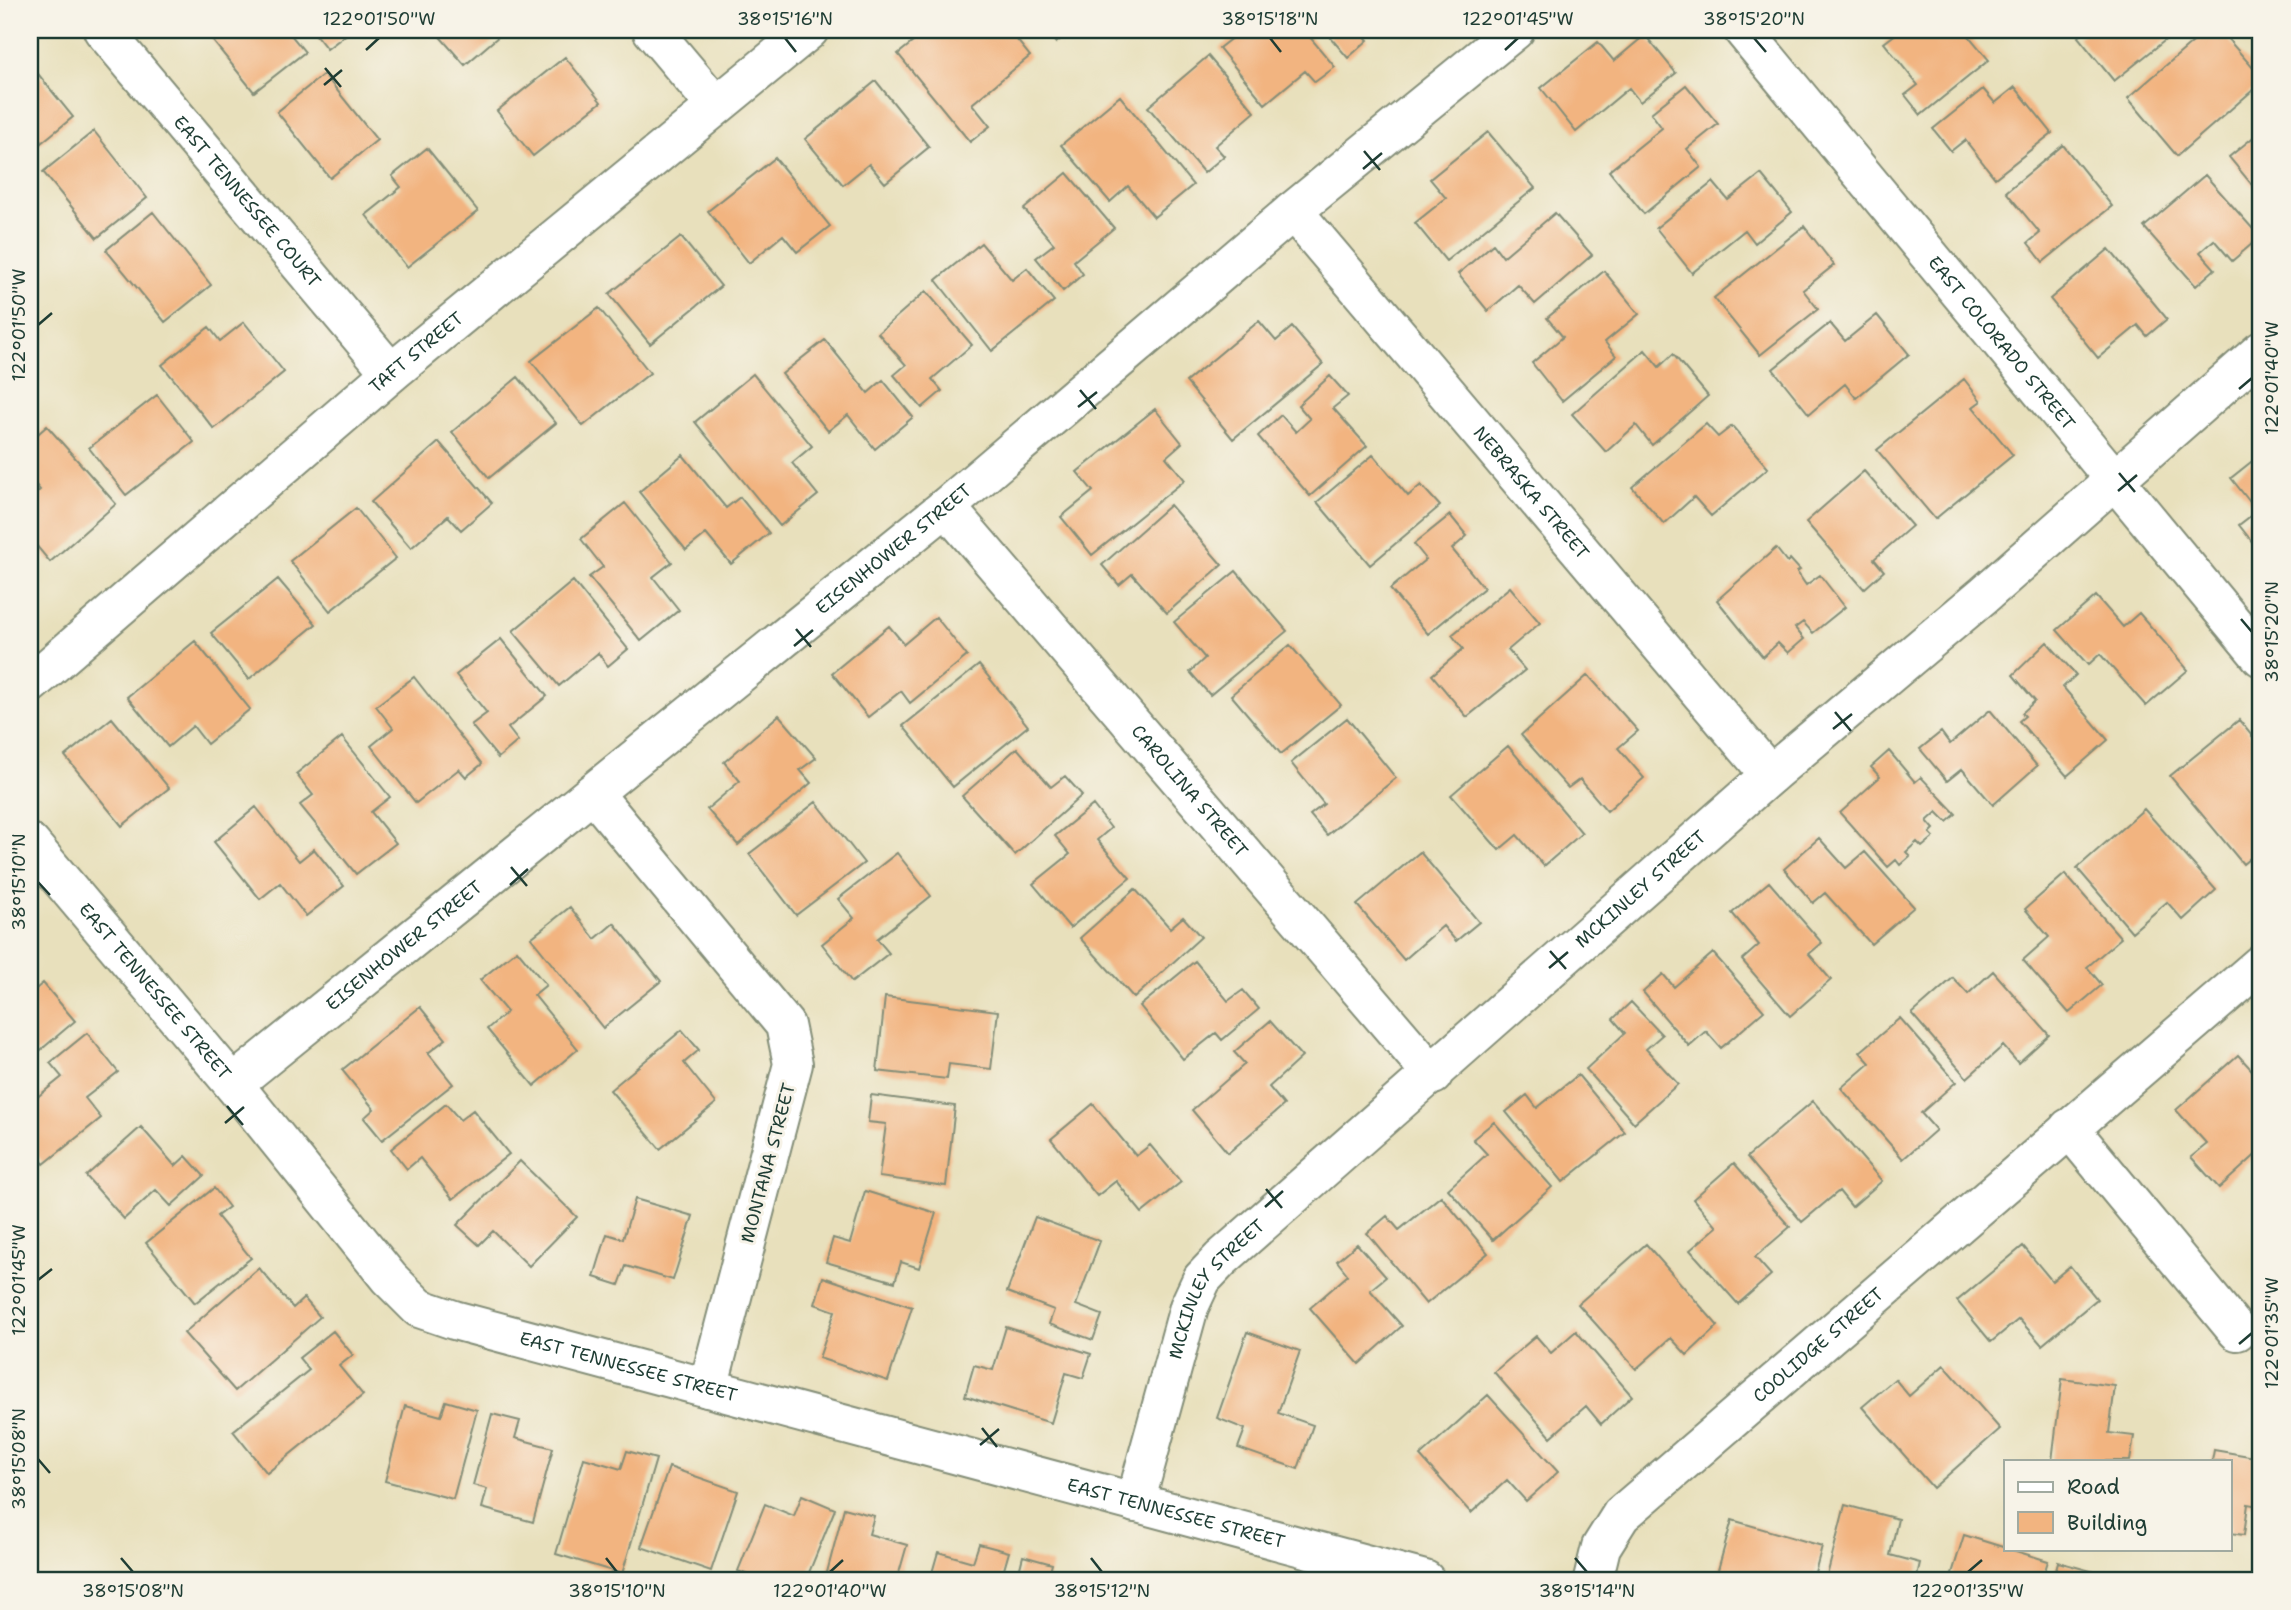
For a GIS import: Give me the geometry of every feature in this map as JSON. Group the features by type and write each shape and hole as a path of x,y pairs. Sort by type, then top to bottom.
{"street":[{"name":"EAST TENNESSEE COURT","path":"103,30 391,373"},
{"path":"652,30 716,106"},
{"name":"TAFT STREET","path":"30,684 391,373 809,30"},
{"name":"EISENHOWER STREET","path":"233,1084 946,507 1293,211 1515,30"},
{"name":"EAST COLORADO STREET","path":"1742,30 2261,657"},
{"name":"NEBRASKA STREET","path":"1293,211 1770,775"},
{"name":"MCKINLEY STREET","path":"1135,1503 1189,1307 1202,1279 1770,775 1985,594 2261,351"},
{"name":"CAROLINA STREET","path":"946,507 1433,1075"},
{"name":"MONTANA STREET","path":"593,793 785,1025 793,1064 708,1388"},
{"name":"EAST TENNESSEE STREET","path":"30,843 233,1084 388,1278 419,1308 454,1320 1425,1580"},
{"name":"COOLIDGE STREET","path":"1593,1580 1601,1547 1621,1515 2261,964"},
{"path":"2069,1128 2237,1331"}],"building":[{"path":"204,30 287,30 305,52 254,92"},
{"path":"312,30 352,30 327,49"},
{"path":"434,30 506,30 465,65"},
{"path":"928,30 1009,30 1030,56 972,104 990,126 970,142 898,54"},
{"path":"1044,30 1071,30 1056,43"},
{"path":"1242,30 1304,30 1335,67 1315,82 1305,71 1265,104 1219,48"},
{"path":"1324,30 1359,30 1368,40 1348,58"},
{"path":"1901,30 1964,30 1989,60 1921,115 1905,95 1918,85 1884,43"},
{"path":"2088,30 2169,30 2173,34 2114,81 2078,37"},
{"path":"2207,30 2220,30 2261,77 2261,83 2177,156 2128,98"},
{"path":"1645,35 1676,73 1640,102 1629,88 1576,132 1541,88 1598,42 1614,61"},
{"path":"1208,56 1255,112 1215,146 1224,156 1204,173 1148,107"},
{"path":"565,57 601,102 533,156 497,111"},
{"path":"30,64 73,117 30,152"},
{"path":"324,74 377,140 330,178 277,112"},
{"path":"876,81 929,147 885,183 869,164 843,185 805,139"},
{"path":"1686,85 1718,124 1687,149 1701,167 1644,214 1609,171 1662,128 1651,113"},
{"path":"2015,87 2052,133 1995,178 1965,140 1951,151 1933,129 1983,89 1995,103"},
{"path":"1120,96 1193,185 1154,217 1128,186 1110,202 1061,145"},
{"path":"94,131 147,198 97,238 43,172"},
{"path":"2261,131 2261,196 2229,157"},
{"path":"1488,132 1535,188 1446,261 1415,223 1446,198 1430,179"},
{"path":"2063,145 2112,206 2043,262 2028,243 2040,233 2006,192"},
{"path":"427,148 478,211 407,267 366,215 401,187 392,176"},
{"path":"775,158 830,226 797,252 783,235 749,263 708,211"},
{"path":"1067,173 1114,228 1074,261 1083,274 1063,291 1036,258 1054,244 1024,209"},
{"path":"1761,174 1792,212 1755,243 1745,230 1692,273 1656,228 1713,182 1728,200"},
{"path":"2205,175 2260,237 2232,261 2214,240 2200,252 2215,269 2196,286 2144,227"},
{"path":"153,212 211,285 165,322 106,250"},
{"path":"1555,213 1592,255 1535,304 1518,285 1488,311 1458,274 1493,244 1503,257"},
{"path":"1804,226 1834,265 1803,290 1818,309 1760,355 1714,298"},
{"path":"681,237 721,286 650,344 609,294"},
{"path":"981,243 1012,280 1027,268 1054,301 992,351 936,280"},
{"path":"2109,249 2167,319 2147,336 2138,325 2098,358 2050,299"},
{"path":"1604,271 1639,314 1605,342 1616,356 1562,401 1532,363 1563,337 1547,318"},
{"path":"926,291 972,345 932,379 942,391 922,408 894,375 906,365 878,333"},
{"path":"599,308 650,373 583,426 531,361"},
{"path":"1877,315 1909,354 1856,398 1845,384 1809,414 1773,369 1830,323 1845,341"},
{"path":"1259,321 1276,341 1292,327 1323,364 1233,439 1186,382"},
{"path":"244,322 284,372 214,429 162,365 209,327 220,341"},
{"path":"825,340 868,393 883,380 913,417 875,449 848,415 828,431 782,374"},
{"path":"1645,350 1659,367 1673,354 1708,396 1652,445 1636,425 1606,452 1572,414"},
{"path":"753,374 812,446 792,463 818,495 780,526 695,422"},
{"path":"1330,376 1348,396 1333,408 1367,446 1310,496 1258,436 1281,415 1296,432 1310,419 1298,405"},
{"path":"518,377 556,423 489,478 452,432"},
{"path":"1964,379 1981,401 1973,407 2013,455 1935,519 1877,450"},
{"path":"157,395 194,442 126,495 89,448"},
{"path":"1155,409 1182,443 1166,457 1185,480 1092,555 1061,517 1093,491 1077,472"},
{"path":"1706,424 1718,437 1732,426 1768,468 1711,516 1694,497 1664,524 1632,487"},
{"path":"47,426 116,504 50,562 30,538 30,499 40,490 30,478 30,441"},
{"path":"439,442 492,503 461,530 448,516 411,548 371,502"},
{"path":"2261,454 2261,553 2239,525 2257,511 2231,478"},
{"path":"683,455 726,508 740,497 769,533 731,564 706,534 686,550 639,492"},
{"path":"1373,455 1408,496 1421,485 1440,506 1370,565 1317,502"},
{"path":"1864,471 1912,526 1874,559 1884,571 1864,589 1806,522"},
{"path":"625,503 672,562 653,577 679,610 641,641 589,577 603,567 581,539"},
{"path":"1170,505 1222,565 1167,613 1132,574 1119,585 1102,565"},
{"path":"356,508 396,558 330,611 290,561"},
{"path":"1450,515 1467,536 1452,549 1484,588 1428,634 1390,589 1426,559 1414,544"},
{"path":"1776,548 1787,562 1790,559 1800,570 1797,572 1806,585 1820,575 1845,607 1813,633 1803,622 1795,628 1804,639 1788,653 1778,643 1763,657 1717,600"},
{"path":"1236,571 1287,631 1210,695 1190,672 1205,658 1174,622"},
{"path":"278,579 316,624 249,679 211,633"},
{"path":"573,581 628,649 608,666 598,653 559,686 513,631"},
{"path":"1510,587 1540,623 1508,650 1525,670 1467,717 1432,675 1463,649 1452,635"},
{"path":"2096,596 2123,627 2139,613 2188,670 2146,706 2100,654 2088,665 2057,630"},
{"path":"936,617 967,656 910,703 901,691 868,717 832,673 889,626 904,644"},
{"path":"501,639 547,696 508,728 518,741 498,758 471,725 487,713 456,675"},
{"path":"195,641 250,709 207,744 193,726 168,747 127,697"},
{"path":"2047,642 2076,675 2063,687 2108,740 2067,776 2019,721 2025,716 2022,713 2035,701 2013,675"},
{"path":"1290,645 1341,705 1281,754 1231,695"},
{"path":"979,665 1028,726 953,787 903,726"},
{"path":"1588,675 1638,731 1618,748 1644,778 1607,811 1580,779 1568,788 1521,735"},
{"path":"414,677 482,764 466,777 459,769 416,803 371,746 393,728 376,706"},
{"path":"1990,710 2037,766 1993,805 1962,769 1947,781 1920,749 1941,732 1950,744"},
{"path":"779,715 816,758 800,770 811,783 738,845 707,809 740,781 724,762"},
{"path":"112,718 169,788 122,826 65,756"},
{"path":"1347,718 1396,778 1327,835 1310,815 1324,804 1291,763"},
{"path":"2239,720 2261,747 2261,849 2243,864 2170,776"},
{"path":"342,737 390,797 371,812 396,843 356,874 300,805 313,795 296,774"},
{"path":"1508,746 1582,833 1544,866 1517,835 1499,850 1451,795"},
{"path":"1017,748 1051,787 1065,776 1082,795 1015,855 962,796"},
{"path":"1889,751 1915,782 1921,777 1956,814 1947,822 1937,812 1927,821 1934,829 1930,833 1934,837 1922,847 1917,842 1906,852 1910,856 1900,865 1896,860 1888,867 1840,813 1880,777 1871,767"},
{"path":"816,802 864,863 796,915 749,854"},
{"path":"1093,805 1111,828 1097,840 1130,878 1070,928 1033,884 1070,854 1055,836"},
{"path":"256,807 299,861 314,849 344,886 306,916 280,883 260,899 214,842"},
{"path":"2144,809 2216,890 2183,920 2167,902 2132,932 2077,868"},
{"path":"1819,838 1846,868 1865,852 1914,907 1871,944 1825,893 1813,903 1784,869"},
{"path":"1420,852 1479,922 1456,941 1443,926 1404,960 1357,905"},
{"path":"897,853 931,896 877,939 889,953 852,982 822,944 854,918 838,899"},
{"path":"2065,874 2121,938 2087,967 2102,985 2069,1013 2023,960 2049,937 2025,909"},
{"path":"1769,882 1822,943 1809,954 1831,980 1790,1016 1742,960 1759,945 1732,913"},
{"path":"1135,889 1170,928 1183,917 1201,937 1134,998 1080,938"},
{"path":"570,907 595,939 614,923 661,981 603,1028 531,938"},
{"path":"517,950 546,985 534,995 578,1049 534,1086 487,1029 507,1012 480,980"},
{"path":"1713,953 1764,1011 1721,1048 1706,1031 1689,1046 1643,992 1663,974 1674,987"},
{"path":"1195,961 1228,1001 1243,990 1259,1009 1222,1040 1216,1033 1183,1059 1140,1006"},
{"path":"1993,971 2049,1035 2018,1063 2003,1046 1967,1078 1912,1014 1953,978 1968,994"},
{"path":"43,983 75,1021 30,1059 30,994"},
{"path":"885,997 998,1011 991,1069 949,1064 947,1079 877,1071"},
{"path":"1631,1002 1662,1035 1646,1049 1678,1084 1634,1123 1586,1069 1625,1033 1613,1019"},
{"path":"420,1007 446,1039 428,1053 453,1084 382,1140 364,1118 374,1109 342,1070"},
{"path":"1900,1018 1956,1082 1921,1113 1936,1130 1903,1159 1841,1088 1870,1063 1860,1052"},
{"path":"1270,1021 1302,1057 1269,1087 1284,1105 1228,1153 1192,1110 1245,1064 1234,1052"},
{"path":"682,1030 699,1050 684,1063 716,1103 660,1149 610,1090"},
{"path":"87,1033 118,1072 85,1098 101,1118 44,1164 30,1146 30,1103 62,1077 50,1063"},
{"path":"2238,1055 2261,1080 2261,1150 2219,1188 2191,1157 2207,1144 2176,1110"},
{"path":"1578,1075 1625,1132 1563,1182 1506,1112 1527,1095 1537,1108"},
{"path":"871,1095 955,1106 946,1186 879,1177 886,1124 868,1122"},
{"path":"1813,1101 1882,1181 1852,1207 1839,1191 1802,1222 1747,1157"},
{"path":"446,1104 460,1120 473,1110 509,1154 453,1199 420,1158 407,1169 391,1149"},
{"path":"1093,1104 1136,1156 1150,1145 1181,1182 1142,1213 1116,1181 1097,1196 1051,1139"},
{"path":"1494,1122 1552,1187 1493,1240 1448,1189 1487,1154 1473,1139"},
{"path":"141,1127 175,1166 186,1156 204,1176 171,1206 156,1190 124,1219 86,1176"},
{"path":"520,1161 577,1217 529,1266 493,1231 479,1245 457,1225"},
{"path":"1734,1163 1790,1227 1755,1257 1771,1275 1738,1304 1690,1250 1717,1227 1693,1199"},
{"path":"214,1188 229,1207 217,1216 251,1258 195,1303 146,1243"},
{"path":"865,1191 936,1213 919,1268 901,1262 895,1282 826,1262 833,1238 850,1243"},
{"path":"1441,1196 1488,1253 1426,1304 1367,1233 1387,1216 1399,1230"},
{"path":"635,1199 693,1216 673,1280 626,1266 619,1285 594,1277 607,1234 623,1239"},
{"path":"1035,1217 1100,1241 1076,1305 1102,1315 1093,1340 1049,1324 1054,1310 1007,1292"},
{"path":"1357,1244 1386,1277 1370,1290 1402,1326 1359,1364 1310,1308 1348,1275 1337,1261"},
{"path":"1646,1244 1718,1326 1687,1355 1671,1338 1636,1369 1578,1304"},
{"path":"2023,1246 2052,1281 2070,1266 2097,1299 2042,1345 2019,1319 1991,1342 1957,1301"},
{"path":"259,1268 293,1308 304,1298 320,1317 235,1391 184,1333"},
{"path":"823,1277 912,1307 888,1381 819,1358 835,1311 815,1304"},
{"path":"1006,1327 1091,1354 1083,1378 1066,1373 1051,1423 965,1396 974,1365 993,1370"},
{"path":"333,1331 353,1355 339,1366 363,1395 267,1473 233,1431 309,1370 299,1358"},
{"path":"1576,1331 1632,1396 1601,1424 1586,1406 1551,1437 1494,1372 1536,1336 1551,1353"},
{"path":"1247,1332 1300,1351 1278,1413 1313,1425 1298,1469 1238,1448 1245,1429 1217,1418"},
{"path":"1944,1365 2000,1429 1933,1488 1862,1407 1895,1379 1909,1396"},
{"path":"2062,1379 2115,1386 2109,1433 2134,1436 2130,1460 2052,1460"},
{"path":"1488,1395 1558,1472 1526,1501 1507,1480 1471,1513 1420,1456"},
{"path":"446,1401 477,1410 453,1499 385,1481 405,1406 441,1416"},
{"path":"492,1414 520,1421 515,1438 553,1448 533,1522 482,1508 487,1489 473,1485"},
{"path":"2214,1450 2261,1458 2259,1506 2248,1504 2244,1535 2232,1533 2232,1460 2212,1460"},
{"path":"627,1451 656,1459 622,1574 556,1554 584,1458 621,1469"},
{"path":"669,1467 738,1491 711,1571 641,1547"},
{"path":"802,1495 835,1509 806,1580 760,1580 738,1571 765,1504 794,1516"},
{"path":"1845,1505 1898,1519 1890,1555 1920,1563 1916,1580 1826,1580"},
{"path":"844,1508 874,1516 869,1534 907,1545 897,1580 825,1580"},
{"path":"1732,1520 1822,1546 1813,1580 1728,1580 1716,1577"},
{"path":"1964,1535 2004,1547 2004,1550 2048,1561 2042,1580 1950,1580"},
{"path":"979,1544 1009,1552 1001,1580 930,1580 938,1552 973,1562"},
{"path":"1023,1556 1052,1564 1048,1580 1017,1580"},
{"path":"2058,1562 2109,1576 2108,1580 2053,1580"}]}
